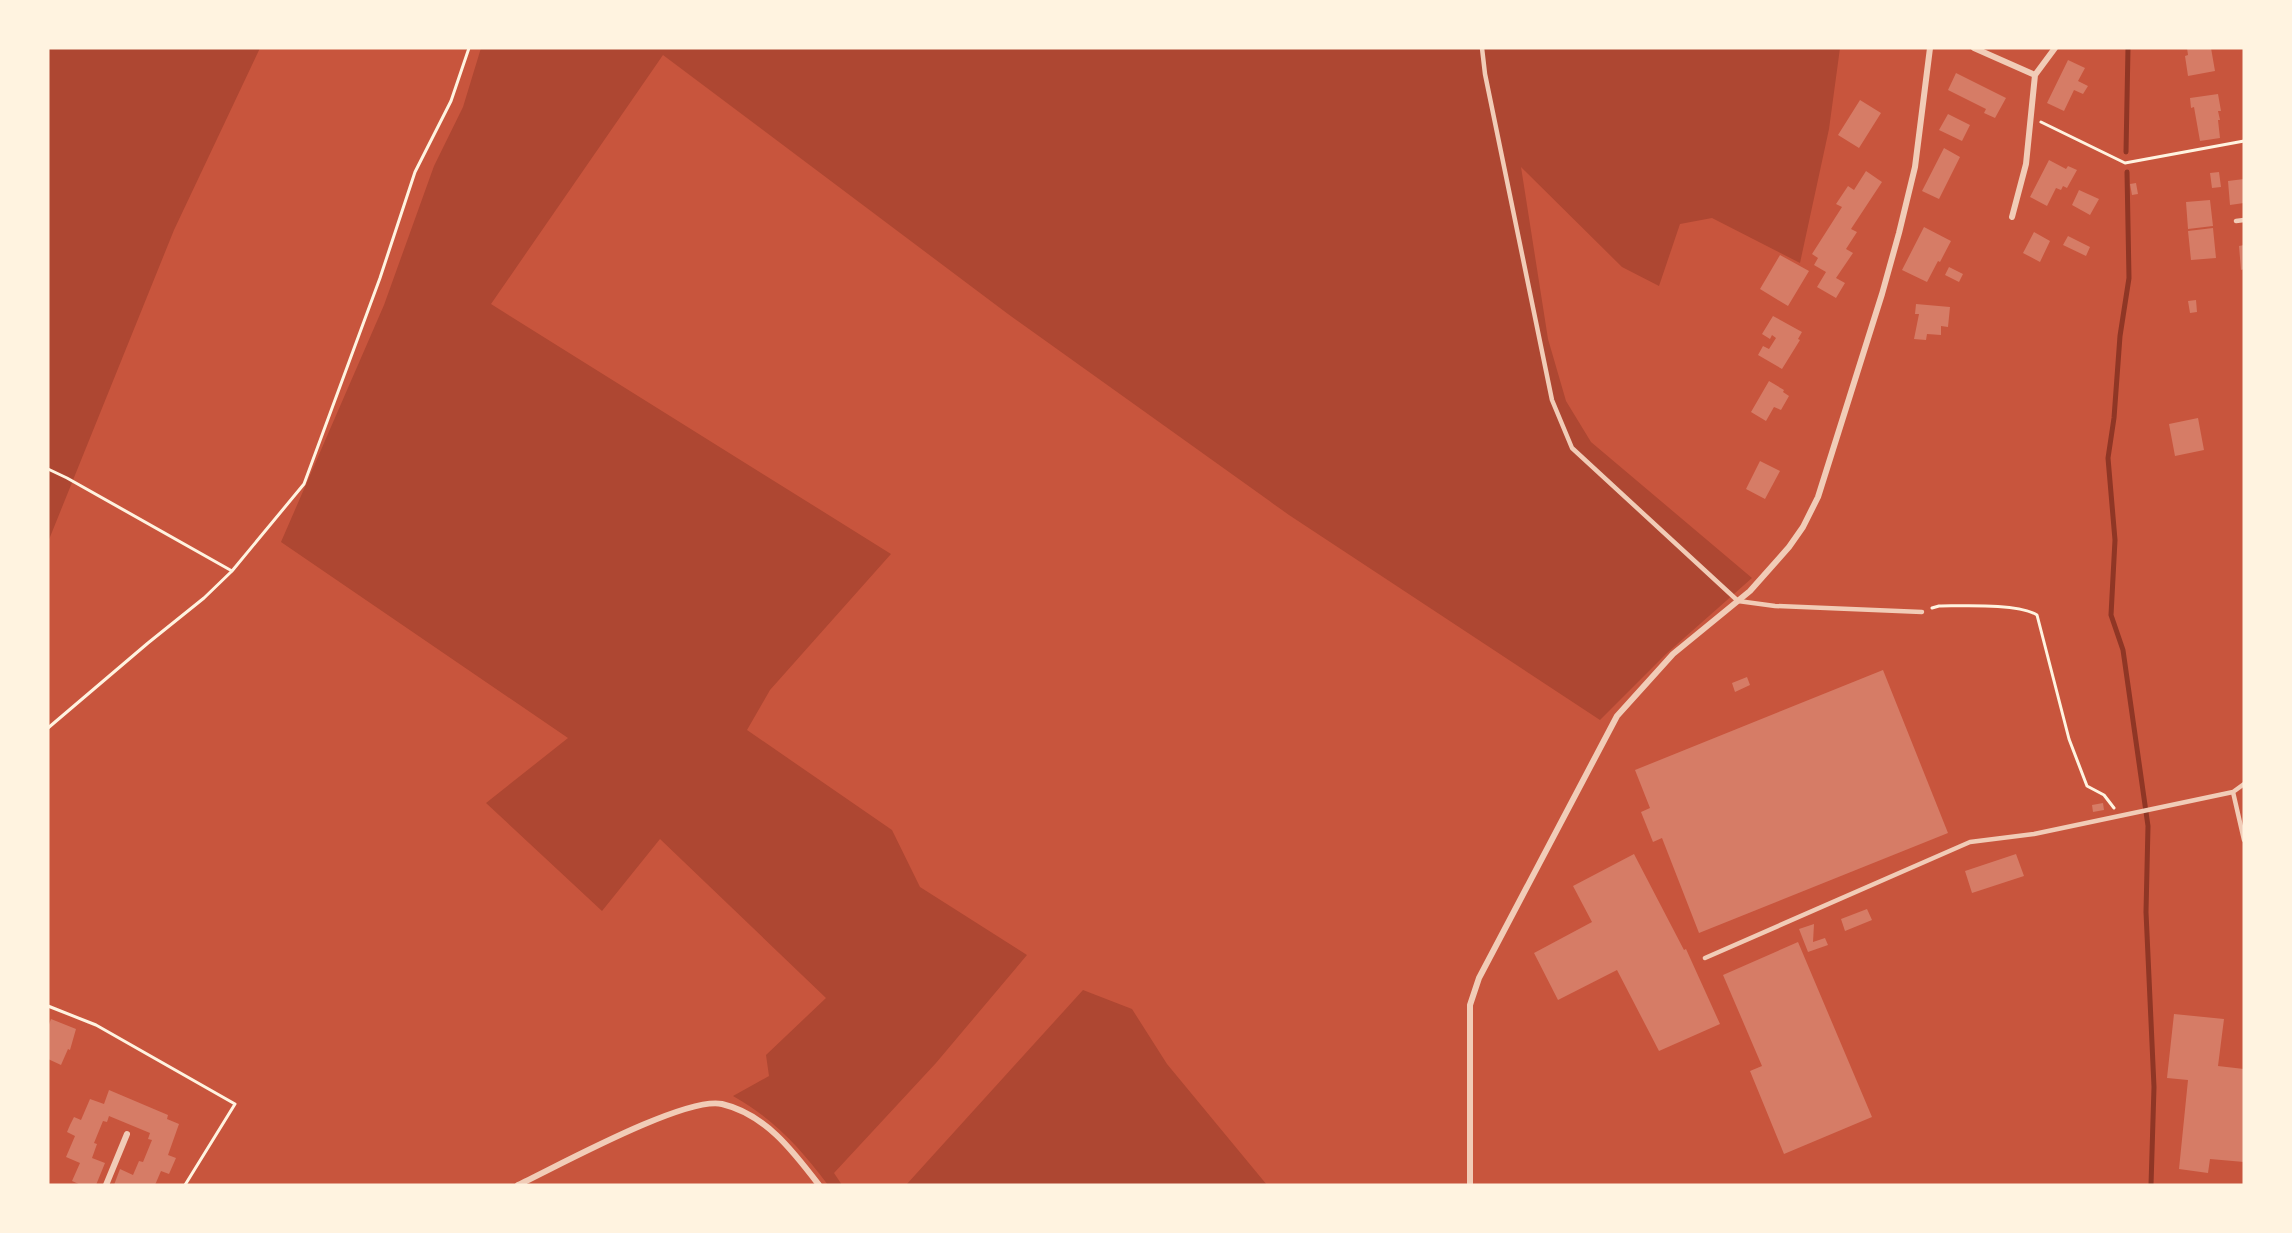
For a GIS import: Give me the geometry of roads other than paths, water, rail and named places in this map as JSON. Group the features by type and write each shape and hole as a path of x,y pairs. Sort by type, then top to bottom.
{"street":[{"path":"1470,1185 1470,1005 1479,978 1617,716 1673,654 1750,591 1789,547 1813,507 1826,477 1882,294 1901,222 1914,167 1930,48"},
{"path":"1974,48 2035,75"},
{"path":"2012,217 2026,164 2035,75 2055,48"},
{"path":"518,1185 650,1122 692,1106 720,1104 747,1113 774,1132 799,1158 819,1185"},
{"path":"106,1185 126,1134"}],"lane":[{"path":"1482,48 1485,74 1552,400 1572,447 1738,601 1774,606 1922,612"},
{"path":"2236,221 2244,220"},
{"path":"1705,958 1970,842 2034,834 2121,817 2146,809 2233,792 2244,784"},
{"path":"2233,792 2244,840"}],"waterway":[{"path":"2126,152 2128,48"},
{"path":"2127,172 2129,278 2120,336 2114,418 2108,458 2115,540 2111,615 2123,650 2148,826 2146,912 2154,1087 2151,1185"}]}
